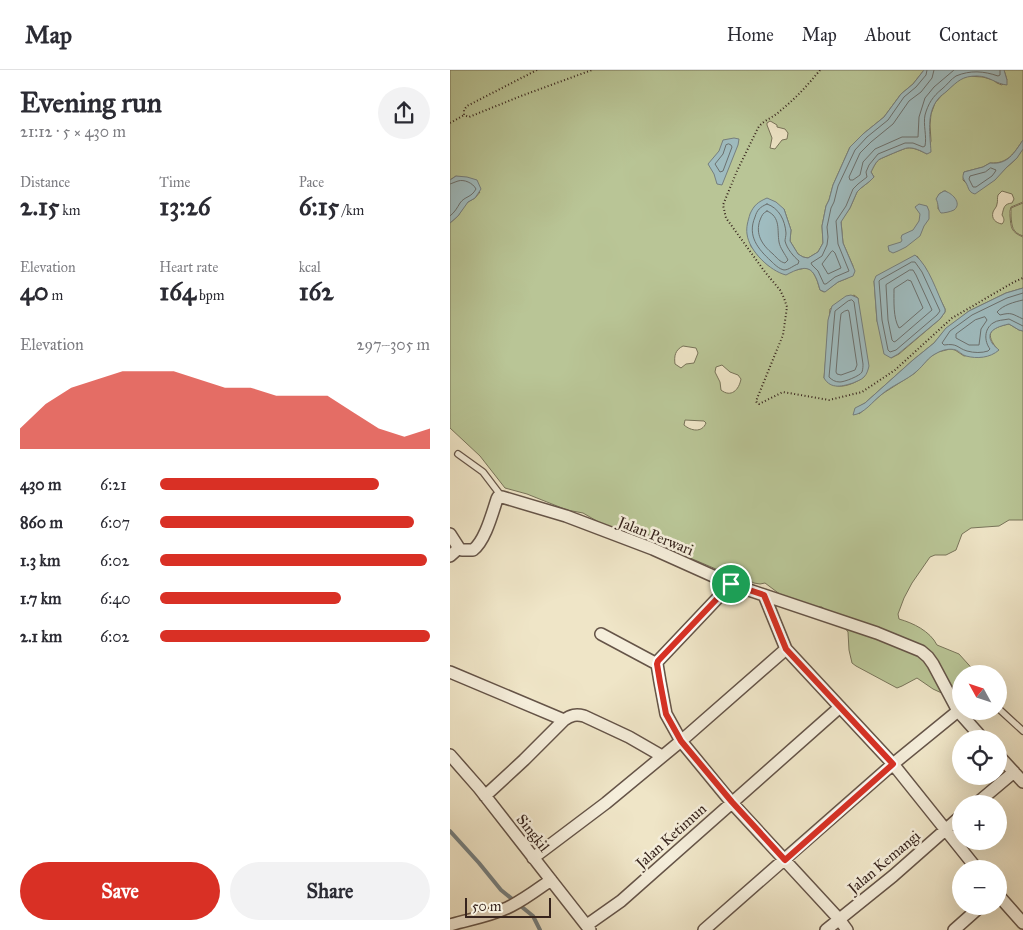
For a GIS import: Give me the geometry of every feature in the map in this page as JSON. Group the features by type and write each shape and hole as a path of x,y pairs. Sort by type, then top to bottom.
{"street":[{"path":"450,534 459,548 462,550 473,550 489,522 498,497 502,497"},
{"name":"Jalan Perwari","path":"502,497 566,516 653,549 731,584 877,633 925,654 933,664 952,700"},
{"path":"450,556 459,548"},
{"path":"731,584 660,658 657,664 666,714 681,741 732,802 847,930"},
{"path":"764,595 786,649 893,764 970,860"},
{"path":"601,634 657,664"},
{"path":"533,858 606,803 681,741 786,649"},
{"path":"450,672 564,720"},
{"name":"Jalan Ketimun","path":"588,927 621,901 840,706"},
{"path":"485,796 564,720 577,714 628,737 662,756"},
{"path":"704,930 893,764 952,716"},
{"name":"Jalan Perwari","path":"966,720 975,730"},
{"name":"Singkil","path":"450,755 485,796 588,927"},
{"path":"1007,765 1023,782"},
{"path":"987,795 1014,772"},
{"name":"Jalan Kemangi","path":"826,930 893,876 952,824"},
{"path":"450,925 492,914 510,907 528,897 551,880"},
{"path":"1007,905 1023,923"},
{"path":"954,930 971,915"}],"lane":[{"path":"458,454 483,472 502,497"},
{"path":"1008,717 1023,731"}],"path":[{"path":"450,123 464,114 467,106 537,70"},
{"path":"464,114 469,118 521,96 592,70"},
{"path":"820,70 806,88 778,113 760,125 737,171 723,205 726,218 780,290 787,307 784,335 756,401 757,403 760,404 783,392 829,400 862,392 895,370 952,318 1023,278"}],"green space":[{"path":"450,70 924,70 913,84 901,94 884,117 850,147 826,206 822,226 823,243 818,252 808,258 798,254 790,241 791,230 784,209 750,245 769,266 796,270 806,268 811,270 820,290 824,292 838,282 848,278 853,266 843,243 841,221 850,208 857,192 874,177 871,172 877,161 907,148 927,154 931,141 931,114 935,103 958,80 967,76 983,77 1002,85 1007,80 1004,70 1023,70 1023,140 1006,160 990,163 964,172 963,180 967,184 990,183 1015,160 1023,149 1023,202 1011,207 1010,212 1012,229 1023,237 1023,288 1006,293 969,311 945,330 934,343 865,403 858,407 859,414 882,394 915,373 930,357 938,352 950,349 964,356 998,350 990,335 993,330 1009,324 1023,331 1023,520 1009,520 999,526 971,528 962,534 956,550 946,555 930,557 912,583 898,614 899,619 915,625 926,632 937,645 959,654 969,665 952,665 952,698 933,689 917,678 897,688 856,666 852,663 848,632 822,607 806,606 785,598 765,583 754,583 676,552 659,537 613,528 583,513 567,510 527,494 505,488 480,456 450,428 450,223 458,216 464,206 480,192 456,176 450,180","holes":["770,121 777,125 777,127 785,129 788,133 787,139 782,140 775,149 770,148 772,138 767,123","946,191 956,205 953,210 938,209 939,194","1002,191 1012,194 1014,199 1012,203 1007,204 1004,208 1002,215 1004,221 1002,224 993,219 998,195","917,256 926,269 945,309 940,319 899,354 891,358 877,321 874,281","854,295 858,298 864,377 846,386 831,384 824,378 830,309","683,346 696,348 698,353 694,363 686,364 681,368 675,364 675,356 678,349","722,365 741,379 734,392 728,393 721,390 720,382 715,372 716,367","685,420 704,421 706,423 699,430 693,430 684,425"]},
{"path":"1023,203 1023,236 1013,229 1011,208"}],"water":[{"path":"924,70 1004,70 1007,85 981,76 960,80 940,96 934,105 930,118 931,152 927,154 907,148 877,161 871,172 874,177 857,192 841,222 843,243 855,271 853,276 838,282 825,292 820,290 815,276 809,269 800,269 786,275 767,265 752,247 747,234 750,214 755,206 767,198 776,202 784,209 791,230 790,241 798,254 808,258 818,252 823,243 822,226 826,206 850,147 884,117 901,94 913,84"},
{"path":"739,139 738,145 722,185 717,184 708,164 719,151 723,140"},
{"path":"1023,140 1023,149 1017,158 995,180 975,194 970,191 963,178 964,172 990,163 1006,160"},
{"path":"456,176 477,180 481,189 475,198 468,202 458,216 450,223 450,180"},
{"path":"944,191 955,198 957,204 954,210 941,213 936,199"},
{"path":"919,204 927,206 929,211 929,219 920,236 898,251 893,253 889,251 888,246 901,242 902,235 913,230 919,221 920,214 915,207"},
{"path":"915,255 929,273 945,312 940,319 891,358 884,354 877,321 874,281 876,276"},
{"path":"1023,288 1023,331 1009,324 994,329 991,332 990,339 999,350 995,353 979,358 963,355 954,349 939,352 931,357 920,369 885,392 865,410 853,415 855,408 865,403 934,343 946,328 969,311 1006,293"},
{"path":"851,295 858,298 869,366 866,375 860,380 834,386 824,378 828,320 832,306 846,296"}],"waterway":[{"path":"450,831 501,890 533,916 540,930"}],"route":[{"path":"731,584 764,595 786,649 893,764 785,860 732,802 681,741 666,714 658,661 731,584"}]}
